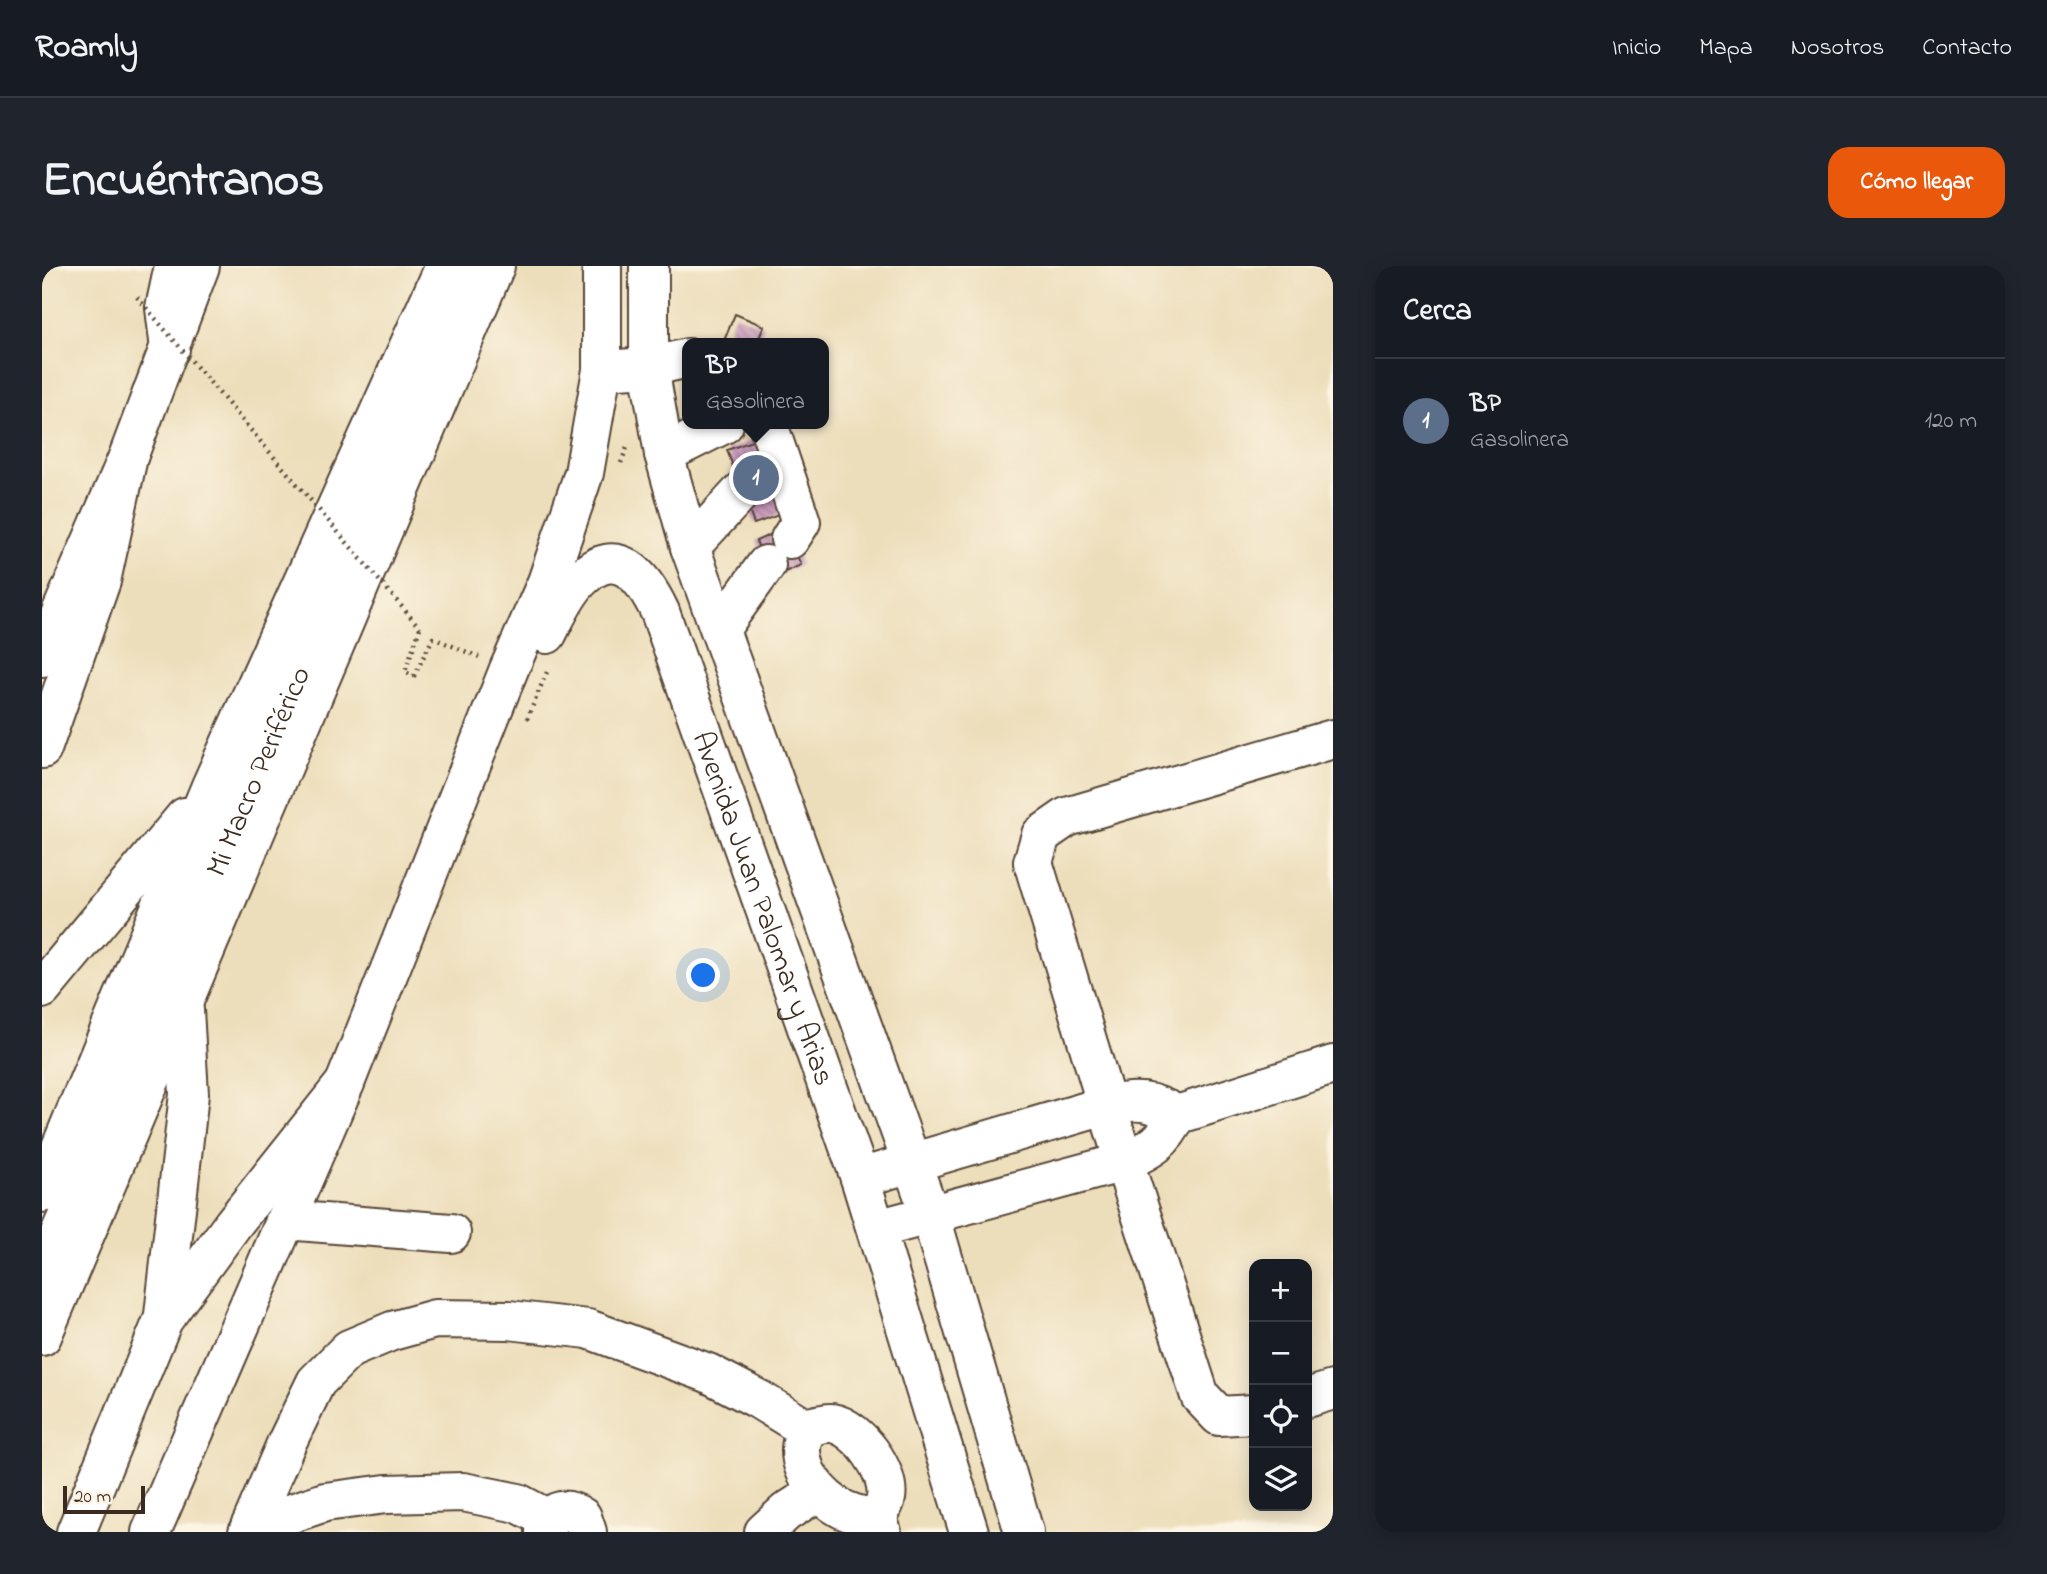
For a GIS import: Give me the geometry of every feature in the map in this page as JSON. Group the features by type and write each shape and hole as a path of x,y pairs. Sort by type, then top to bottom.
{"main road":[{"path":"170,349 165,309 174,266"},
{"path":"42,656 128,457 200,266"},
{"path":"42,1194 211,786 445,266"},
{"name":"Mi Macro Periférico","path":"42,1234 457,266"},
{"name":"Mi Macro Periférico","path":"42,1275 470,266"},
{"path":"42,1336 495,266"},
{"path":"151,1532 345,1083 509,669 547,582 584,473 601,370 602,266"},
{"name":"Avenida Juan Palomar y Arias","path":"649,266 649,367 664,454 690,547 930,1214 1024,1532"},
{"path":"601,370 649,367 682,359"},
{"path":"664,454 714,429"},
{"path":"720,629 801,522 772,447"},
{"path":"42,749 102,581 128,457"},
{"path":"690,547 742,491"},
{"name":"Avenida Juan Palomar y Arias","path":"466,780 580,579 601,564 619,564 634,571 649,589 660,612 860,1178 969,1532"},
{"path":"1249,1413 1219,1416 1200,1396 1124,1161 1033,862 1041,835 1067,817 1333,738"},
{"path":"42,989 211,786"},
{"path":"163,1320 189,1094 184,1000"},
{"path":"877,1229 1124,1161 1152,1149 1168,1134 1177,1115 1333,1065"},
{"path":"76,1532 163,1320 233,1224 345,1083"},
{"path":"860,1178 1133,1100 1158,1104 1177,1115"},
{"path":"968,1146 978,1154 985,1168 988,1199"},
{"path":"285,1220 451,1233"},
{"path":"249,1530 316,1382 349,1349 393,1331 435,1319 509,1320 588,1329 708,1373 805,1428 831,1423 847,1430 864,1442 876,1458 887,1496 880,1525 835,1505 819,1491 807,1473 801,1452 805,1428"},
{"path":"1312,1396 1333,1390"},
{"path":"281,1456 291,1474 325,1502"},
{"path":"764,1532 786,1512 819,1491"},
{"path":"249,1530 325,1502 386,1494 463,1492 518,1503 546,1526 558,1511 571,1510 582,1517 587,1532"}],"path":[{"path":"137,297 420,628 405,672 414,676 433,638 509,669"}],"building":[{"path":"735,314 764,326 759,338 725,338"},
{"path":"760,438 787,512 754,524 727,450"},
{"path":"785,528 801,565 771,578 756,541"}],"tunnel":[{"path":"742,491 770,464"}],"place":[{"name":"BP","path":"756,478"}]}
